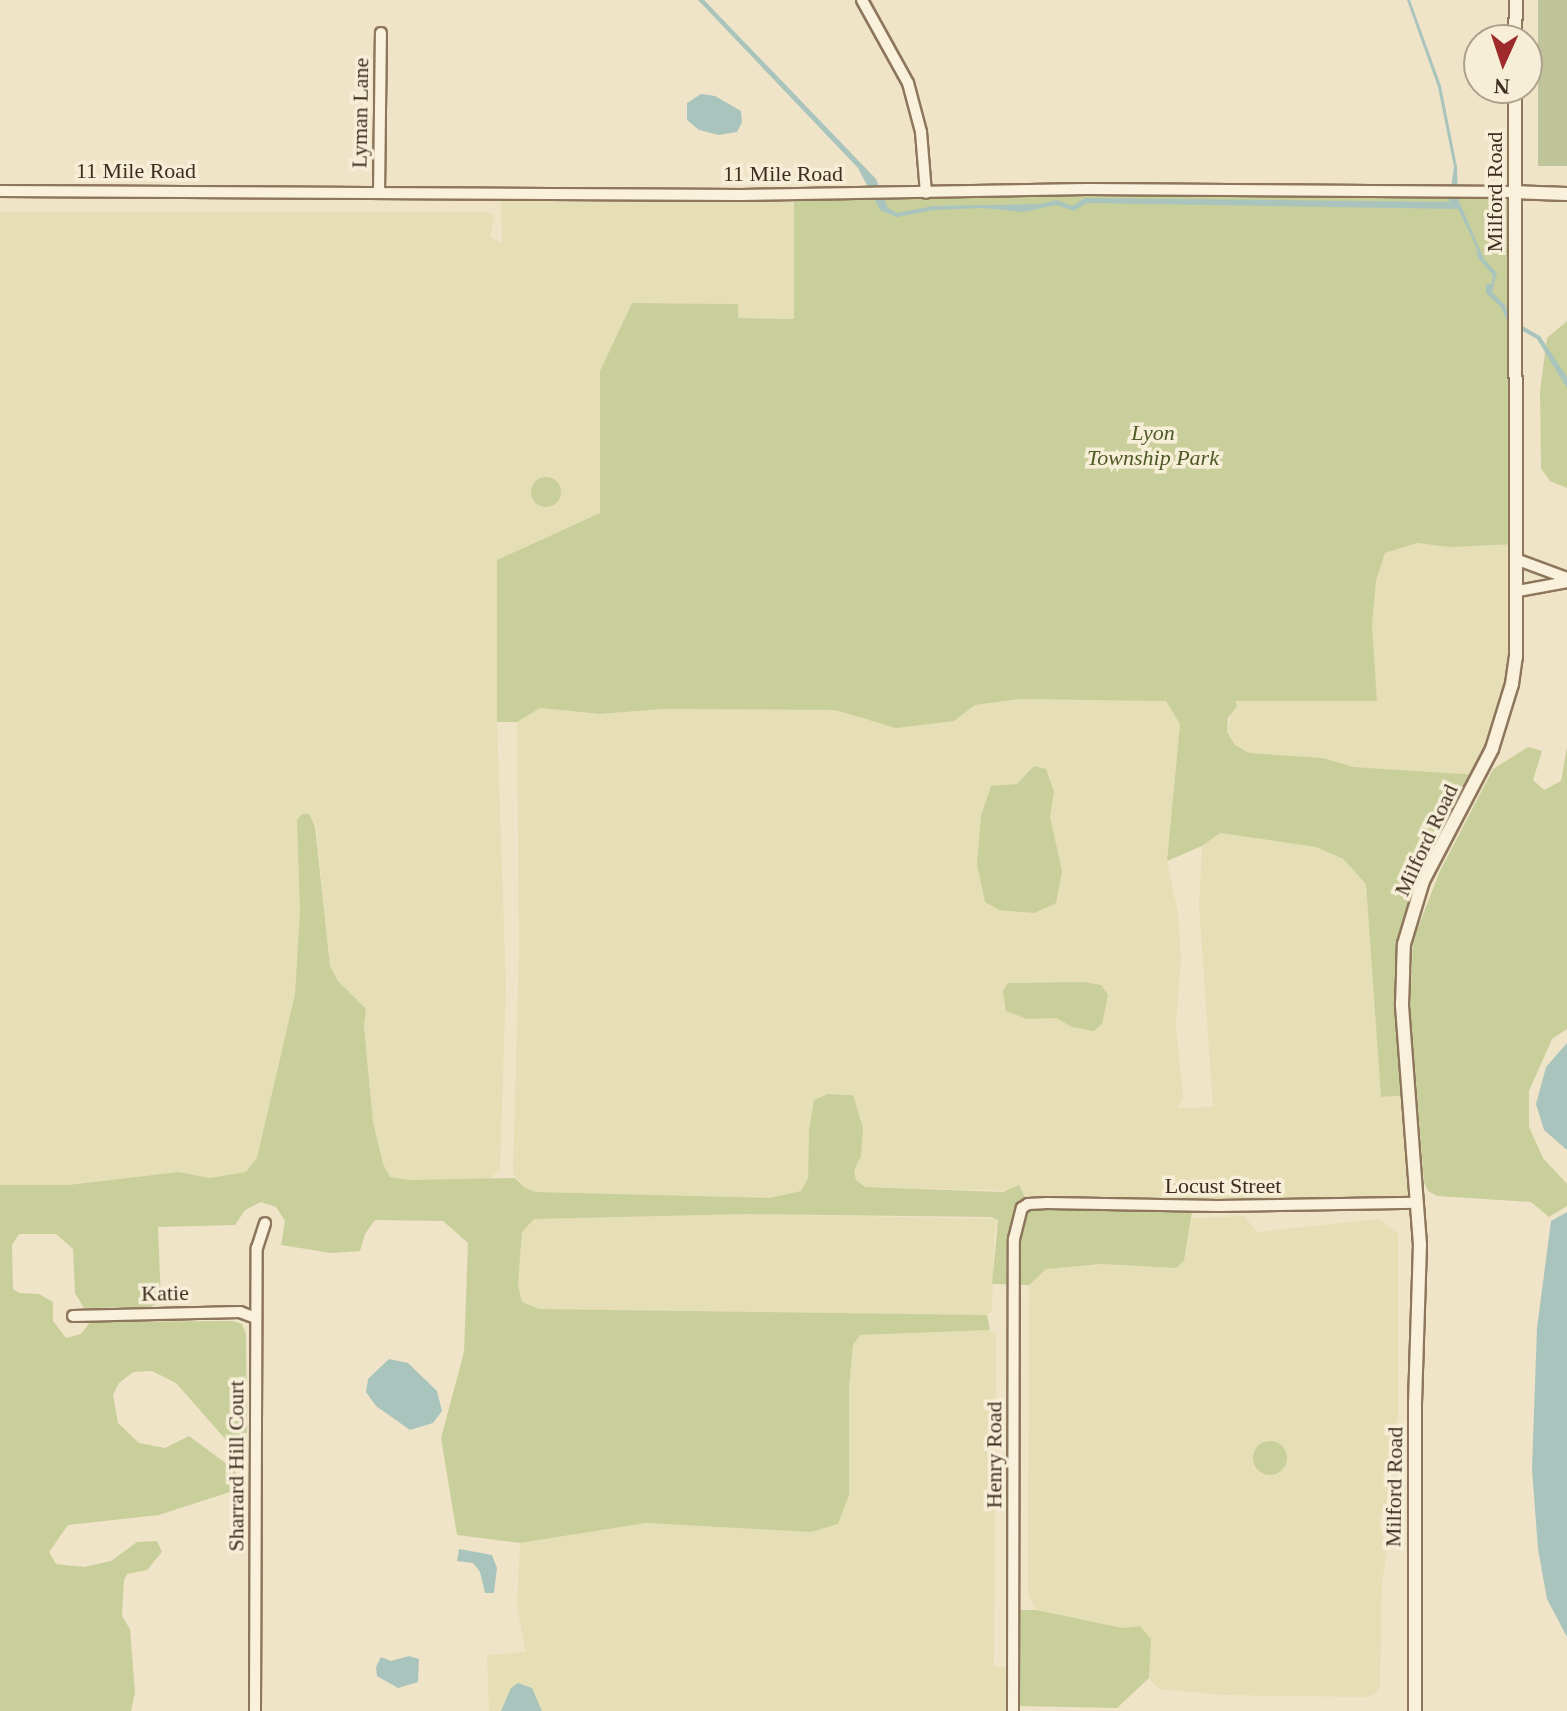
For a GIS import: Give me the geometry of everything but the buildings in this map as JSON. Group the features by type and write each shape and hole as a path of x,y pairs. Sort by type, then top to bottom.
{"street":[{"path":"862,0 908,83 921,132 926,193"},
{"path":"1515,24 1516,0"},
{"name":"Lyman Lane","path":"379,193 381,33"},
{"name":"Milford Road","path":"1415,1711 1417,1203 1402,1004 1404,944 1423,881 1502,724 1516,657 1515,104"},
{"name":"11 Mile Road","path":"0,191 926,193 1087,189 1567,194"},
{"path":"1518,560 1567,580"},
{"path":"1518,591 1567,580"},
{"name":"Locust Street","path":"1028,1204 1218,1206 1417,1203"},
{"name":"Henry Road","path":"1013,1711 1014,1239 1018,1214 1028,1204"},
{"name":"Sharrard Hill Court","path":"255,1711 257,1248 265,1223"},
{"name":"Katie","path":"73,1316 240,1312 256,1318"}],"shaded area":[{"path":"501,192 794,195 794,319 738,318 737,304 632,303 600,371 601,513 497,560 497,722 506,986 500,1169 490,1179 409,1180 390,1177 383,1164 373,1122 364,1024 366,1009 338,981 330,966 316,826 309,814 302,814 297,820 300,911 295,994 257,1159 246,1173 210,1178 179,1172 68,1185 0,1185 0,212 486,212 495,216 490,237 502,243"},
{"path":"1417,543 1450,547 1518,544 1516,657 1479,775 1353,767 1323,758 1248,753 1235,745 1227,732 1234,701 1377,701 1372,625 1376,581 1385,552"},
{"path":"1020,699 1166,700 1180,724 1167,861 1178,912 1181,959 1176,1025 1183,1097 1177,1108 1213,1107 1199,906 1202,846 1220,833 1316,847 1343,859 1366,884 1381,1096 1409,1095 1417,1203 1028,1204 1013,1191 865,1187 856,1180 854,1170 853,1095 843,1094 828,1094 809,1131 808,1177 801,1191 769,1198 536,1192 525,1188 513,1173 519,950 517,722 526,713 539,708 600,714 663,709 835,710 866,720 954,721 975,705"},
{"path":"750,1214 998,1219 994,1238 992,1311 987,1315 539,1309 522,1302 518,1285 522,1232 534,1219"},
{"path":"1244,1216 1257,1232 1379,1219 1398,1233 1398,1420 1389,1439 1388,1498 1379,1522 1387,1551 1382,1582 1380,1684 1376,1693 1366,1697 1223,1695 1159,1689 1149,1678 1151,1639 1123,1628 1036,1610 1028,1594 1029,1285 1045,1269 1101,1264 1176,1268 1184,1261 1192,1218"},
{"path":"990,1330 996,1335 994,1666 1013,1668 1013,1711 489,1711 487,1655 526,1652 517,1608 520,1543 646,1523 811,1532 849,1495 849,1388 853,1345 860,1335"}],"green space":[{"path":"1538,0 1567,0 1567,166 1538,166 1538,104 1543,104 1543,24 1538,24"},
{"name":"Lyon Township Park","path":"1514,192 1518,544 1450,547 1417,543 1385,553 1376,581 1372,625 1377,701 1235,701 1237,706 1228,718 1227,732 1235,745 1249,753 1323,758 1353,767 1479,775 1423,881 1404,944 1409,1095 1381,1097 1366,884 1343,859 1316,847 1220,833 1202,846 1167,861 1180,724 1166,701 1020,699 975,705 954,721 896,728 835,710 663,709 600,714 540,708 517,722 497,722 497,560 600,513 600,371 632,303 738,304 738,318 794,319 794,195"},
{"path":"1567,321 1567,488 1550,481 1541,468 1540,391 1547,338"},
{"path":"546,477 557,481 561,492 557,503 546,507 535,503 531,492 535,481"},
{"path":"1528,747 1542,751 1533,780 1544,790 1561,781 1567,747 1567,1029 1552,1039 1529,1091 1529,1127 1543,1158 1567,1184 1567,1206 1549,1217 1531,1202 1437,1196 1428,1191 1424,1182 1410,1006 1413,940 1440,871 1493,769"},
{"path":"1034,766 1046,769 1054,792 1050,817 1062,871 1056,903 1034,913 999,910 985,902 977,864 981,816 991,786 1017,784"},
{"path":"302,814 309,814 315,826 330,966 338,981 366,1009 364,1026 373,1122 383,1164 390,1177 409,1180 515,1178 525,1188 536,1192 769,1198 801,1191 808,1178 809,1131 814,1100 828,1094 853,1095 863,1128 861,1156 854,1170 856,1180 865,1187 1003,1192 1019,1185 1028,1204 1193,1206 1184,1261 1176,1268 1101,1264 1046,1269 1029,1285 992,1284 998,1220 990,1217 750,1214 534,1219 522,1232 518,1285 522,1302 539,1309 987,1315 990,1330 860,1335 853,1345 849,1388 849,1495 838,1524 811,1532 646,1523 520,1543 457,1535 441,1438 464,1352 468,1243 443,1221 375,1220 365,1234 360,1251 331,1253 281,1245 285,1221 276,1207 261,1202 245,1210 235,1225 158,1227 161,1301 151,1307 84,1308 75,1293 73,1249 56,1234 19,1234 12,1245 13,1289 19,1293 39,1294 53,1302 53,1321 66,1338 81,1334 90,1322 233,1321 242,1324 246,1334 247,1447 234,1449 176,1383 152,1371 133,1372 119,1383 113,1395 118,1423 139,1443 165,1448 189,1436 235,1470 239,1489 159,1515 68,1525 49,1552 56,1564 84,1567 111,1561 137,1542 157,1541 162,1552 147,1570 127,1574 124,1580 122,1616 130,1629 135,1693 131,1711 0,1711 0,1185 68,1185 179,1172 210,1178 246,1172 257,1158 295,994 300,911 297,820"},
{"path":"1084,982 1101,985 1108,995 1102,1024 1094,1031 1072,1027 1056,1018 1027,1019 1006,1011 1003,991 1008,983"},
{"path":"1270,1441 1282,1446 1287,1458 1282,1470 1270,1475 1258,1470 1253,1458 1258,1446"},
{"path":"1014,1610 1036,1610 1123,1628 1140,1626 1151,1639 1149,1678 1117,1708 1013,1706"}],"water":[{"path":"698,0 704,0 876,179 888,208 897,213 933,206 1040,204 1057,200 1072,206 1085,198 1449,202 1454,167 1438,87 1407,0 1410,0 1441,86 1457,167 1458,199 1484,259 1497,273 1492,292 1505,305 1510,319 1540,336 1567,377 1567,388 1537,339 1508,323 1501,307 1486,293 1486,284 1492,284 1493,275 1478,258 1476,246 1458,209 1087,203 1074,211 1056,205 1023,212 983,208 933,210 897,217 880,210 858,168"},
{"path":"701,94 715,96 741,111 742,122 737,132 719,135 699,130 687,120 687,103"},
{"path":"1567,1043 1567,1150 1544,1130 1536,1104 1546,1067"},
{"path":"1567,1212 1567,1637 1547,1599 1538,1549 1532,1469 1537,1328 1551,1221"},
{"path":"389,1359 408,1363 437,1391 442,1411 433,1423 410,1430 376,1406 366,1392 368,1379"},
{"path":"459,1549 492,1555 497,1568 494,1593 485,1593 480,1572 473,1563 457,1561"},
{"path":"409,1656 419,1659 418,1682 398,1688 377,1676 376,1667 381,1657 391,1661"},
{"path":"518,1683 532,1688 542,1711 501,1711 511,1688"}]}
